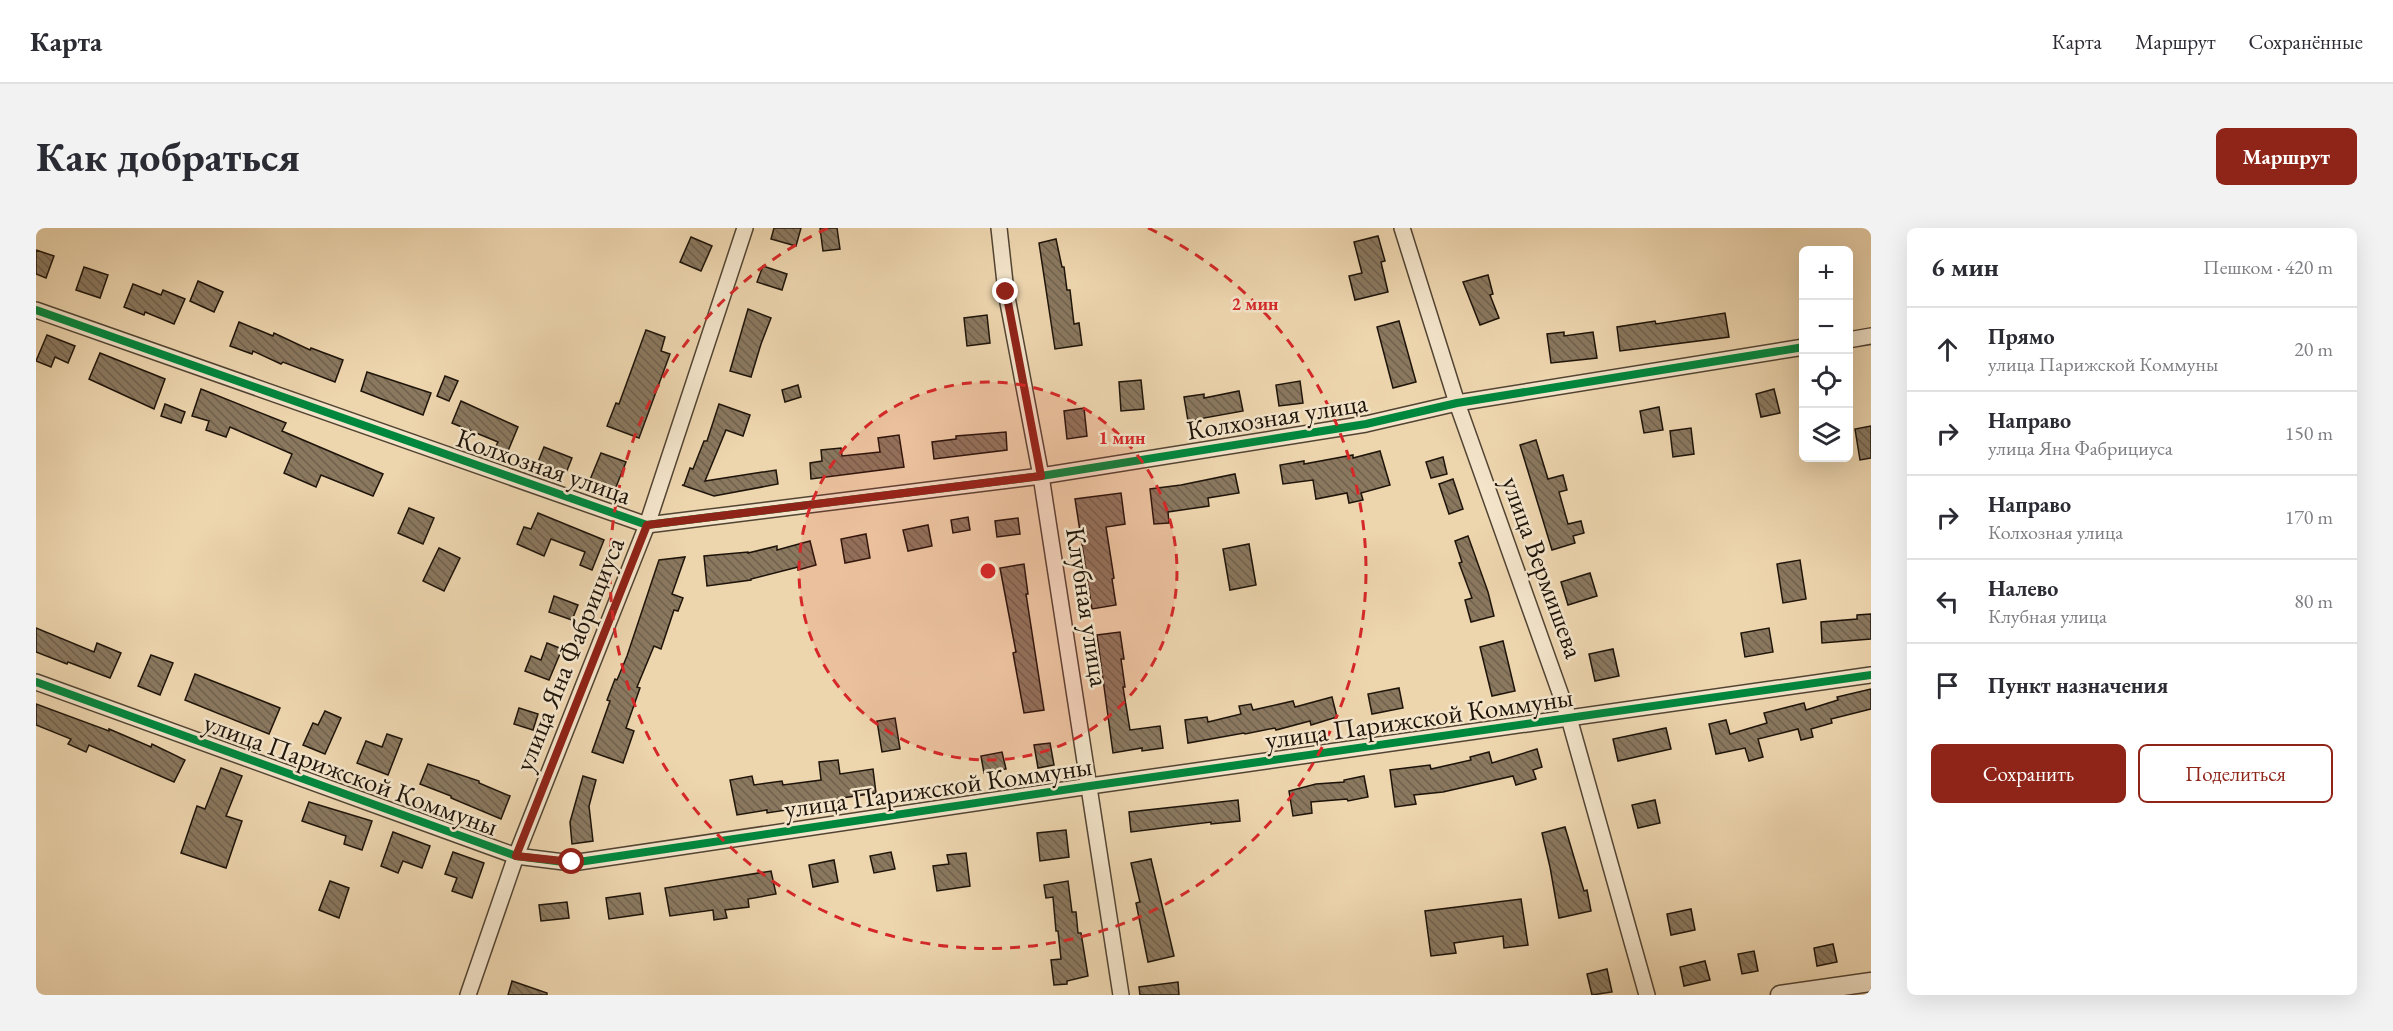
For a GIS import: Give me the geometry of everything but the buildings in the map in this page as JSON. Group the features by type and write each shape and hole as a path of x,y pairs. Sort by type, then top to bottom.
{"street":[{"name":"улица Яна Фабрициуса","path":"468,995 516,856 647,525 746,228"},
{"name":"Клубная улица","path":"999,228 1006,292 1041,476 1121,995"},
{"name":"улица Вермишева","path":"1402,228 1457,403 1569,718 1647,995"},
{"name":"Колхозная улица","path":"36,310 647,525 1041,476 1366,424 1457,403 1799,348"},
{"path":"1853,339 1871,336"},
{"name":"улица Парижской Коммуны","path":"36,682 516,856 572,862 1871,675"},
{"path":"1780,995 1871,982"}],"cycle path":[{"path":"36,310 647,525 1041,476 1366,424 1457,403 1799,348"},
{"path":"36,682 516,856 572,863 1090,786 1871,675"}],"route":[{"path":"572,862 516,856 647,525 1041,476 1006,292"}]}
